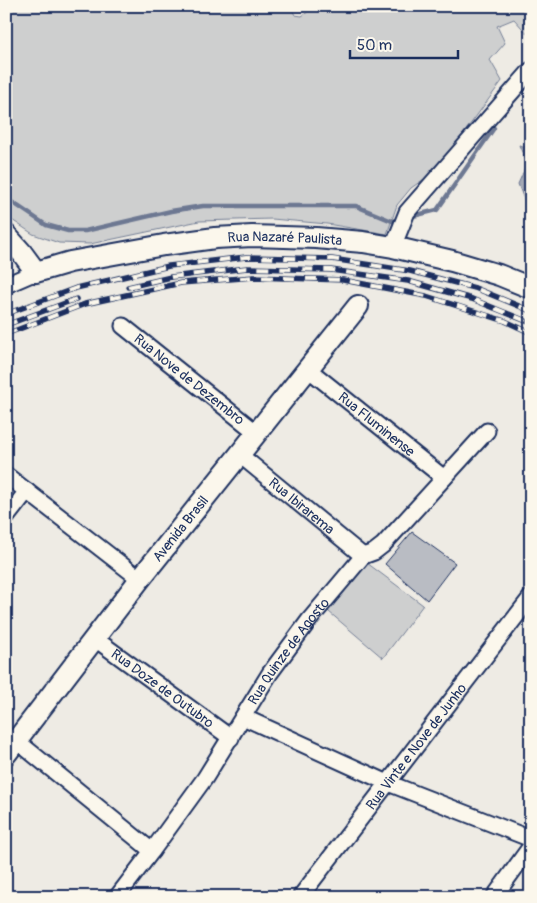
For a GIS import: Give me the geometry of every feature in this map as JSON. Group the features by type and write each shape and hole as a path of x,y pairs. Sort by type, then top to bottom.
{"street":[{"path":"396,240 407,212 531,70"},
{"path":"6,235 36,272 6,286"},
{"name":"Rua Nazaré Paulista","path":"36,272 70,262 164,244 215,238 252,236 363,242 396,240 452,261 499,275 531,288"},
{"name":"Avenida Brasil","path":"12,748 140,579 358,306"},
{"name":"Rua Nove de Dezembro","path":"123,326 257,433"},
{"name":"Rua Fluminense","path":"308,369 444,478"},
{"name":"Rua Quinze de Agosto","path":"117,897 205,778 270,673 310,618 363,556 374,552 383,545 487,431"},
{"name":"Rua Ibirarema","path":"240,455 363,556"},
{"path":"6,475 140,579"},
{"path":"6,518 27,491"},
{"name":"Rua Vinte e Nove de Junho","path":"300,897 531,597"},
{"name":"Rua Doze de Outubro","path":"94,638 231,738"},
{"path":"243,717 388,783 531,839"},
{"path":"12,748 152,851"},
{"path":"494,897 531,846"}],"shaded area":[{"path":"6,6 290,6 295,15 302,16 316,6 531,6 531,38 514,19 497,26 505,43 490,60 502,81 436,171 411,188 397,205 387,234 327,224 272,219 199,221 90,244 59,243 33,234 6,216"},
{"path":"519,145 531,148 531,208 525,202 518,184 527,164"},
{"path":"363,560 423,605 383,658 322,606"}],"building":[{"path":"412,532 455,563 427,600 385,564"}],"waterway":[{"path":"409,217 437,210 494,128"},
{"path":"6,198 46,225 68,231 85,231 171,211 203,206 356,206 392,221 400,219"}],"railway":[{"path":"6,314 76,288 169,266 246,257 332,259 410,271 475,288 531,311"},
{"path":"128,287 171,277 247,268 331,270 408,281 472,299 531,323"},
{"path":"6,334 85,304 181,283 254,277 343,280 426,296 505,321 531,333"},
{"path":"6,325 76,299"}]}
